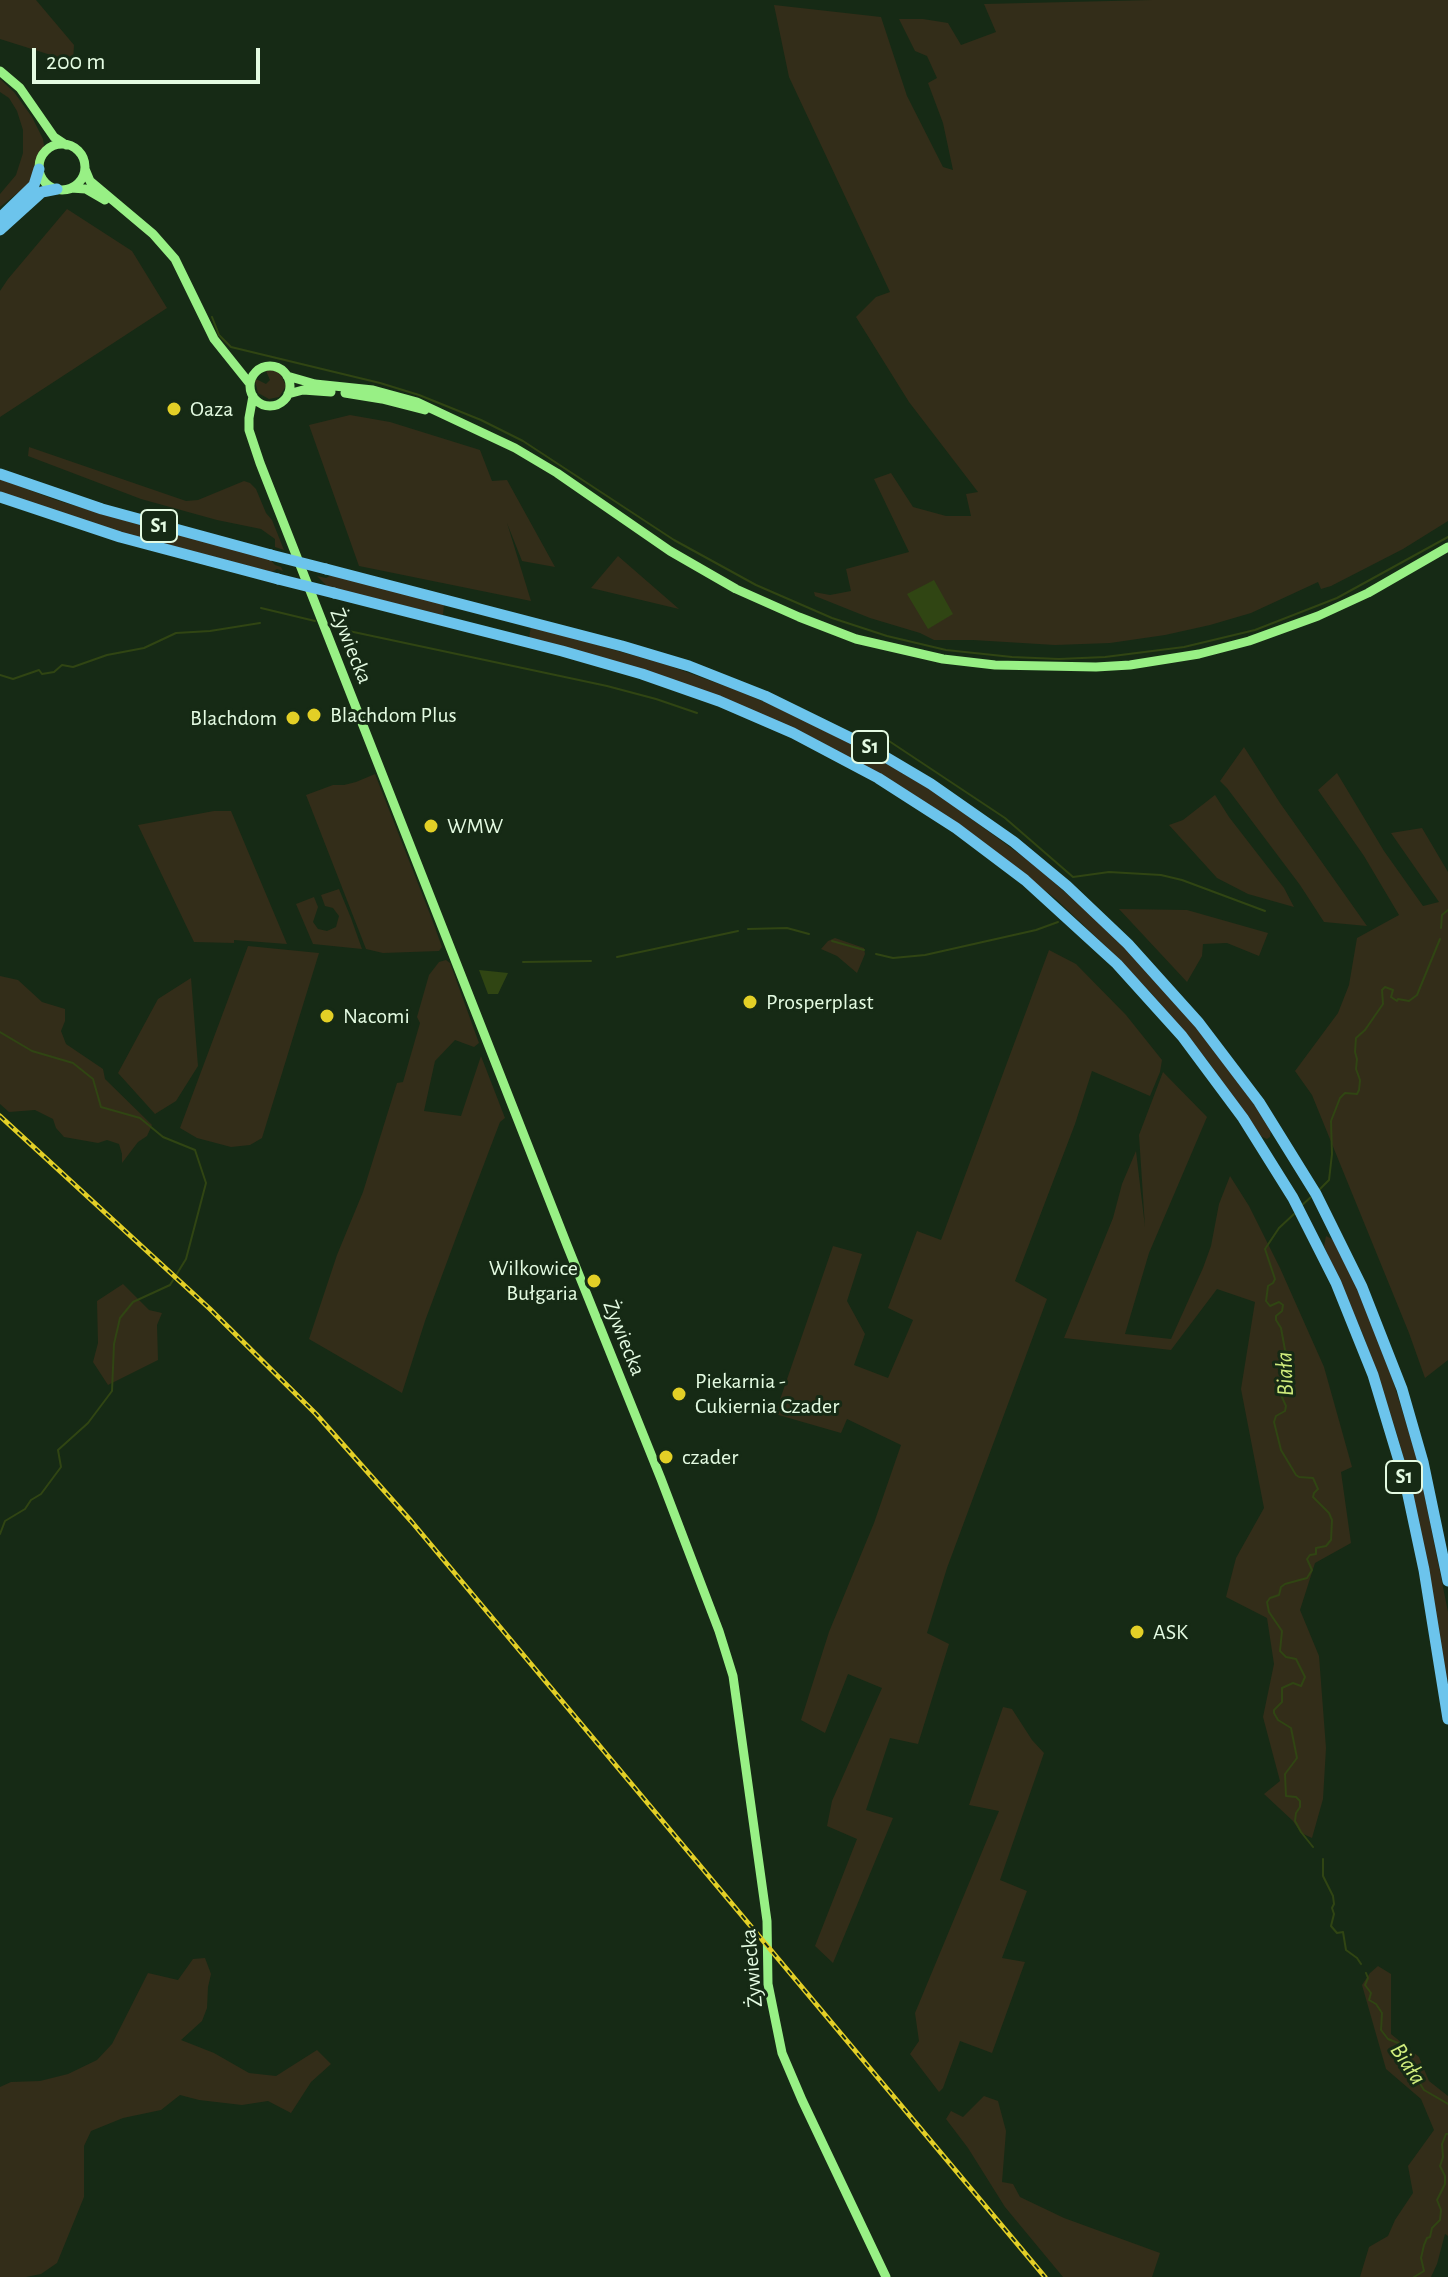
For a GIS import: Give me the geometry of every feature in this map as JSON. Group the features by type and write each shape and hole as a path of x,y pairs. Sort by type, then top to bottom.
{"highway":[{"path":"0,218 34,185 39,169"},
{"path":"0,230 42,192 57,189"},
{"path":"0,466 48,492"},
{"name":"S1","path":"0,474 149,523 589,636 689,666 802,712 898,764 1014,842 1100,916 1158,974 1237,1071 1283,1138 1338,1236 1368,1301 1402,1389 1423,1462 1448,1581"},
{"name":"S1","path":"0,497 120,537 562,651 679,687 773,724 878,778 937,814 1000,860 1088,936 1182,1036 1263,1148 1319,1247 1362,1346 1399,1459 1424,1570 1448,1719"}],"main road":[{"path":"0,71 20,88 54,137 80,154 90,181 153,234 175,259 214,339 250,384 253,396 265,405"},
{"path":"40,116 46,145 39,169 45,183 57,189 86,189 122,210"},
{"path":"42,155 53,146 66,145"},
{"path":"70,188 79,183 85,169"},
{"path":"227,356 258,370"},
{"path":"250,384 258,370 271,366 287,376 315,384 373,390 417,402 515,448 557,473 670,551 736,589 856,639 943,659 995,665 1096,667 1199,654 1249,641 1318,616 1368,593 1448,547"},
{"path":"287,376 288,394"},
{"path":"249,430 253,415 265,405 281,402 288,394 303,390 352,394 436,412"},
{"name":"Żywiecka","path":"253,396 249,430 322,625 719,1631 733,1676 767,1921 768,1984 782,2053 886,2277"}],"shaded area":[{"path":"0,0 36,0 74,45 73,62 0,39"},
{"path":"1152,0 1448,0 1448,521 1403,549 1331,586 1321,589 1318,582 1251,613 1210,625 1110,643 1055,645 934,640 815,596 814,592 830,595 851,591 846,569 909,552 874,479 891,473 913,507 946,516 971,516 966,494 978,492 909,402 856,317 876,297 890,292 789,77 774,5 881,17 907,96 943,167 953,170 943,123 928,83 937,78 927,56 915,51 899,19 948,23 961,45 996,32 984,4"},
{"path":"0,79 32,117 44,146 29,184 0,207 0,194 16,175 23,153 23,130 17,111 9,98 0,92"},
{"path":"67,209 132,251 167,308 0,417 0,291"},
{"path":"266,371 280,373 286,386 279,397 269,399 258,393 255,381 266,384 270,380"},
{"path":"350,415 390,422 480,450 492,481 507,480 555,567 522,561 507,523 531,601 359,566 309,425"},
{"path":"29,447 186,501 198,500 244,481 250,483 272,520 284,550 275,547 275,539 261,529 141,499 28,456"},
{"path":"0,479 56,500 137,524 270,559 283,571 277,569 272,572 112,530 0,492"},
{"path":"618,556 679,609 591,588"},
{"path":"332,575 444,604 443,615 328,587 317,576 326,578"},
{"path":"934,580 953,614 928,629 907,594"},
{"path":"531,626 667,665 736,690 858,747 933,791 1029,861 1135,958 1187,1016 1241,1085 1271,1130 1270,1137 1260,1136 1207,1060 1116,956 1056,899 955,821 892,781 802,732 529,638"},
{"path":"1244,747 1367,926 1324,922 1300,885 1220,781"},
{"path":"1337,773 1384,851 1423,906 1439,902 1391,833 1422,828 1448,872 1448,1360 1425,1378 1312,1095 1295,1071 1338,1013 1349,985 1357,938 1399,915 1364,856 1318,790"},
{"path":"375,774 442,947 439,951 383,953 366,949 306,795"},
{"path":"1215,795 1284,888 1294,907 1248,894 1217,878 1169,825 1183,820"},
{"path":"214,811 231,811 287,944 234,940 234,943 194,942 138,825"},
{"path":"339,889 362,949 313,944 296,904 314,897 318,907 313,922 318,929 327,931 336,927 339,916 333,908 325,906 321,895"},
{"path":"1119,909 1187,910 1268,933 1259,956 1227,943 1203,944 1202,956 1187,982"},
{"path":"835,938 864,948 865,954 857,973 837,956 821,949"},
{"path":"248,946 319,953 262,1138 250,1145 231,1147 197,1138 180,1128"},
{"path":"1049,950 1076,964 1126,1015 1162,1060 1160,1072 1150,1096 1092,1071 1015,1281 1047,1299 947,1568 927,1633 949,1644 918,1744 890,1738 866,1810 893,1818 833,1963 815,1946 857,1839 827,1826 832,1801 882,1688 848,1674 825,1733 801,1720 829,1632 874,1523 901,1445 847,1419 841,1433 775,1414 833,1246 862,1254 847,1301 865,1334 854,1365 888,1378 913,1320 888,1308 917,1231 941,1240"},
{"path":"446,960 450,963 479,1043 474,1047 455,1040 435,1061 424,1111 461,1116 481,1056 505,1118 500,1122 457,1235 402,1393 309,1339 337,1255 363,1192 397,1083 403,1082 420,1023 417,1017 429,975 439,962"},
{"path":"479,970 508,973 498,994 488,994"},
{"path":"0,976 18,980 42,1002 65,1009 61,1031 66,1044 103,1069 105,1079 152,1125 147,1136 138,1142 122,1163 119,1144 107,1140 98,1143 64,1137 53,1119 35,1110 9,1112 0,1104"},
{"path":"191,978 198,1066 176,1101 155,1114 118,1073 158,999"},
{"path":"1163,1072 1207,1117 1149,1253 1125,1334 1171,1339 1211,1246 1219,1204 1230,1176 1280,1268 1324,1367 1352,1467 1341,1472 1351,1543 1315,1563 1300,1610 1319,1656 1326,1748 1323,1799 1312,1838 1301,1833 1293,1821 1264,1794 1280,1781 1263,1717 1274,1664 1267,1618 1226,1597 1236,1558 1264,1508 1241,1389 1255,1302 1217,1289 1171,1350 1064,1338 1113,1218 1122,1184 1136,1151 1145,1227 1139,1135"},
{"path":"1326,1236 1334,1240 1364,1304 1417,1458 1448,1612 1448,1687 1411,1484 1364,1337 1324,1246"},
{"path":"123,1284 149,1310 162,1313 157,1325 158,1360 108,1385 93,1362 98,1343 97,1301"},
{"path":"1003,1707 1012,1709 1044,1753 1000,1880 1027,1891 1002,1958 1025,1962 992,2053 960,2041 939,2092 910,2054 919,2041 915,2013 999,1811 969,1805"},
{"path":"205,1958 211,1974 207,2008 202,2021 181,2040 214,2053 249,2073 276,2076 317,2050 331,2064 311,2082 291,2113 268,2101 242,2105 180,2095 161,2110 123,2118 91,2131 84,2146 84,2197 57,2263 41,2274 0,2277 0,2087 11,2082 40,2081 68,2074 97,2060 112,2044 148,1973 178,1980 193,1959"},
{"path":"1378,1966 1391,1974 1391,2034 1419,2057 1429,2081 1448,2096 1448,2236 1445,2234 1431,2277 1360,2277 1369,2247 1388,2236 1413,2193 1408,2166 1434,2130 1421,2099 1386,2069 1362,1985"},
{"path":"984,2096 998,2101 1006,2131 1002,2182 1013,2184 1020,2197 1064,2218 1160,2253 1152,2277 1063,2277 1005,2207 946,2119 951,2111 963,2117"}],"waterway":[{"path":"212,317 219,335 231,347 380,383 481,420 523,441 674,540 756,585 832,618 887,636 946,650 1059,659 1105,657 1184,647 1255,630 1337,598 1448,537"},
{"path":"261,608 315,621"},
{"path":"0,675 13,679 39,670 42,674 54,672 62,665 73,667 107,655 144,648 176,633 260,623"},
{"path":"330,627 607,686 697,713"},
{"path":"886,739 1005,818 1073,877 1109,872 1161,875 1265,911"},
{"name":"Biała","path":"1441,928 1442,915 1448,910"},
{"path":"876,954 893,958 925,955 1036,930 1058,922"},
{"path":"748,929 787,928 809,934"},
{"path":"617,957 738,931"},
{"name":"Biała","path":"1319,1190 1329,1180 1331,1121 1340,1098 1345,1093 1357,1094 1359,1090 1356,1038 1383,1004 1382,990 1385,987 1393,990 1391,997 1397,1001 1409,1001 1417,995 1440,939"},
{"path":"832,941 864,950"},
{"path":"523,962 591,961"},
{"path":"0,1032 32,1051 73,1063 93,1079 101,1107 140,1118 163,1137 195,1150 206,1183 186,1259 170,1285 133,1302 120,1318 114,1344 112,1391 88,1423 58,1450 61,1467 41,1494 31,1500 25,1509 5,1521 0,1534"},
{"name":"Biała","path":"1301,1206 1311,1197"},
{"name":"Biała","path":"1294,1214 1279,1228 1265,1249 1275,1279 1268,1286 1266,1301 1270,1306 1279,1302 1283,1305 1276,1320 1288,1353 1286,1375 1289,1387 1281,1395 1285,1411 1276,1416 1274,1422 1281,1450 1296,1475 1313,1478 1318,1489 1313,1497 1332,1520 1331,1540 1326,1546 1316,1548 1316,1554 1307,1559 1312,1570 1307,1578 1285,1584 1279,1595 1267,1602 1269,1612 1282,1631 1280,1651 1286,1657 1296,1659 1305,1677 1301,1686 1293,1683 1282,1688 1282,1702 1274,1713 1278,1720 1291,1728 1297,1758 1285,1774 1286,1796 1296,1797 1300,1801 1295,1821 1313,1847"},
{"name":"Biała","path":"1323,1859 1323,1876 1334,1904 1331,1926 1337,1933 1343,1932 1346,1950 1361,1964"},
{"name":"Biała","path":"1366,1973 1368,1978 1365,1985 1371,1993 1369,2000 1382,2013 1381,2030 1388,2039 1404,2048 1408,2065 1424,2090 1448,2104"},
{"name":"Biała","path":"1414,2277 1424,2271 1421,2258 1424,2245 1432,2228 1440,2220 1441,2210 1437,2200 1445,2184 1440,2166 1442,2144 1448,2134"}],"railway":[{"path":"0,1116 210,1309 316,1414 411,1521 1045,2277"}],"place":[{"name":"Oaza","path":"174,409"},
{"name":"Blachdom Plus","path":"314,715"},
{"name":"Blachdom","path":"293,718"},
{"name":"WMW","path":"431,826"},
{"name":"Prosperplast","path":"750,1002"},
{"name":"Nacomi","path":"327,1016"},
{"name":"Wilkowice Bułgaria","path":"594,1281"},
{"name":"Piekarnia - Cukiernia Czader","path":"679,1394"},
{"name":"czader","path":"666,1457"},
{"name":"ASK","path":"1137,1632"}]}
